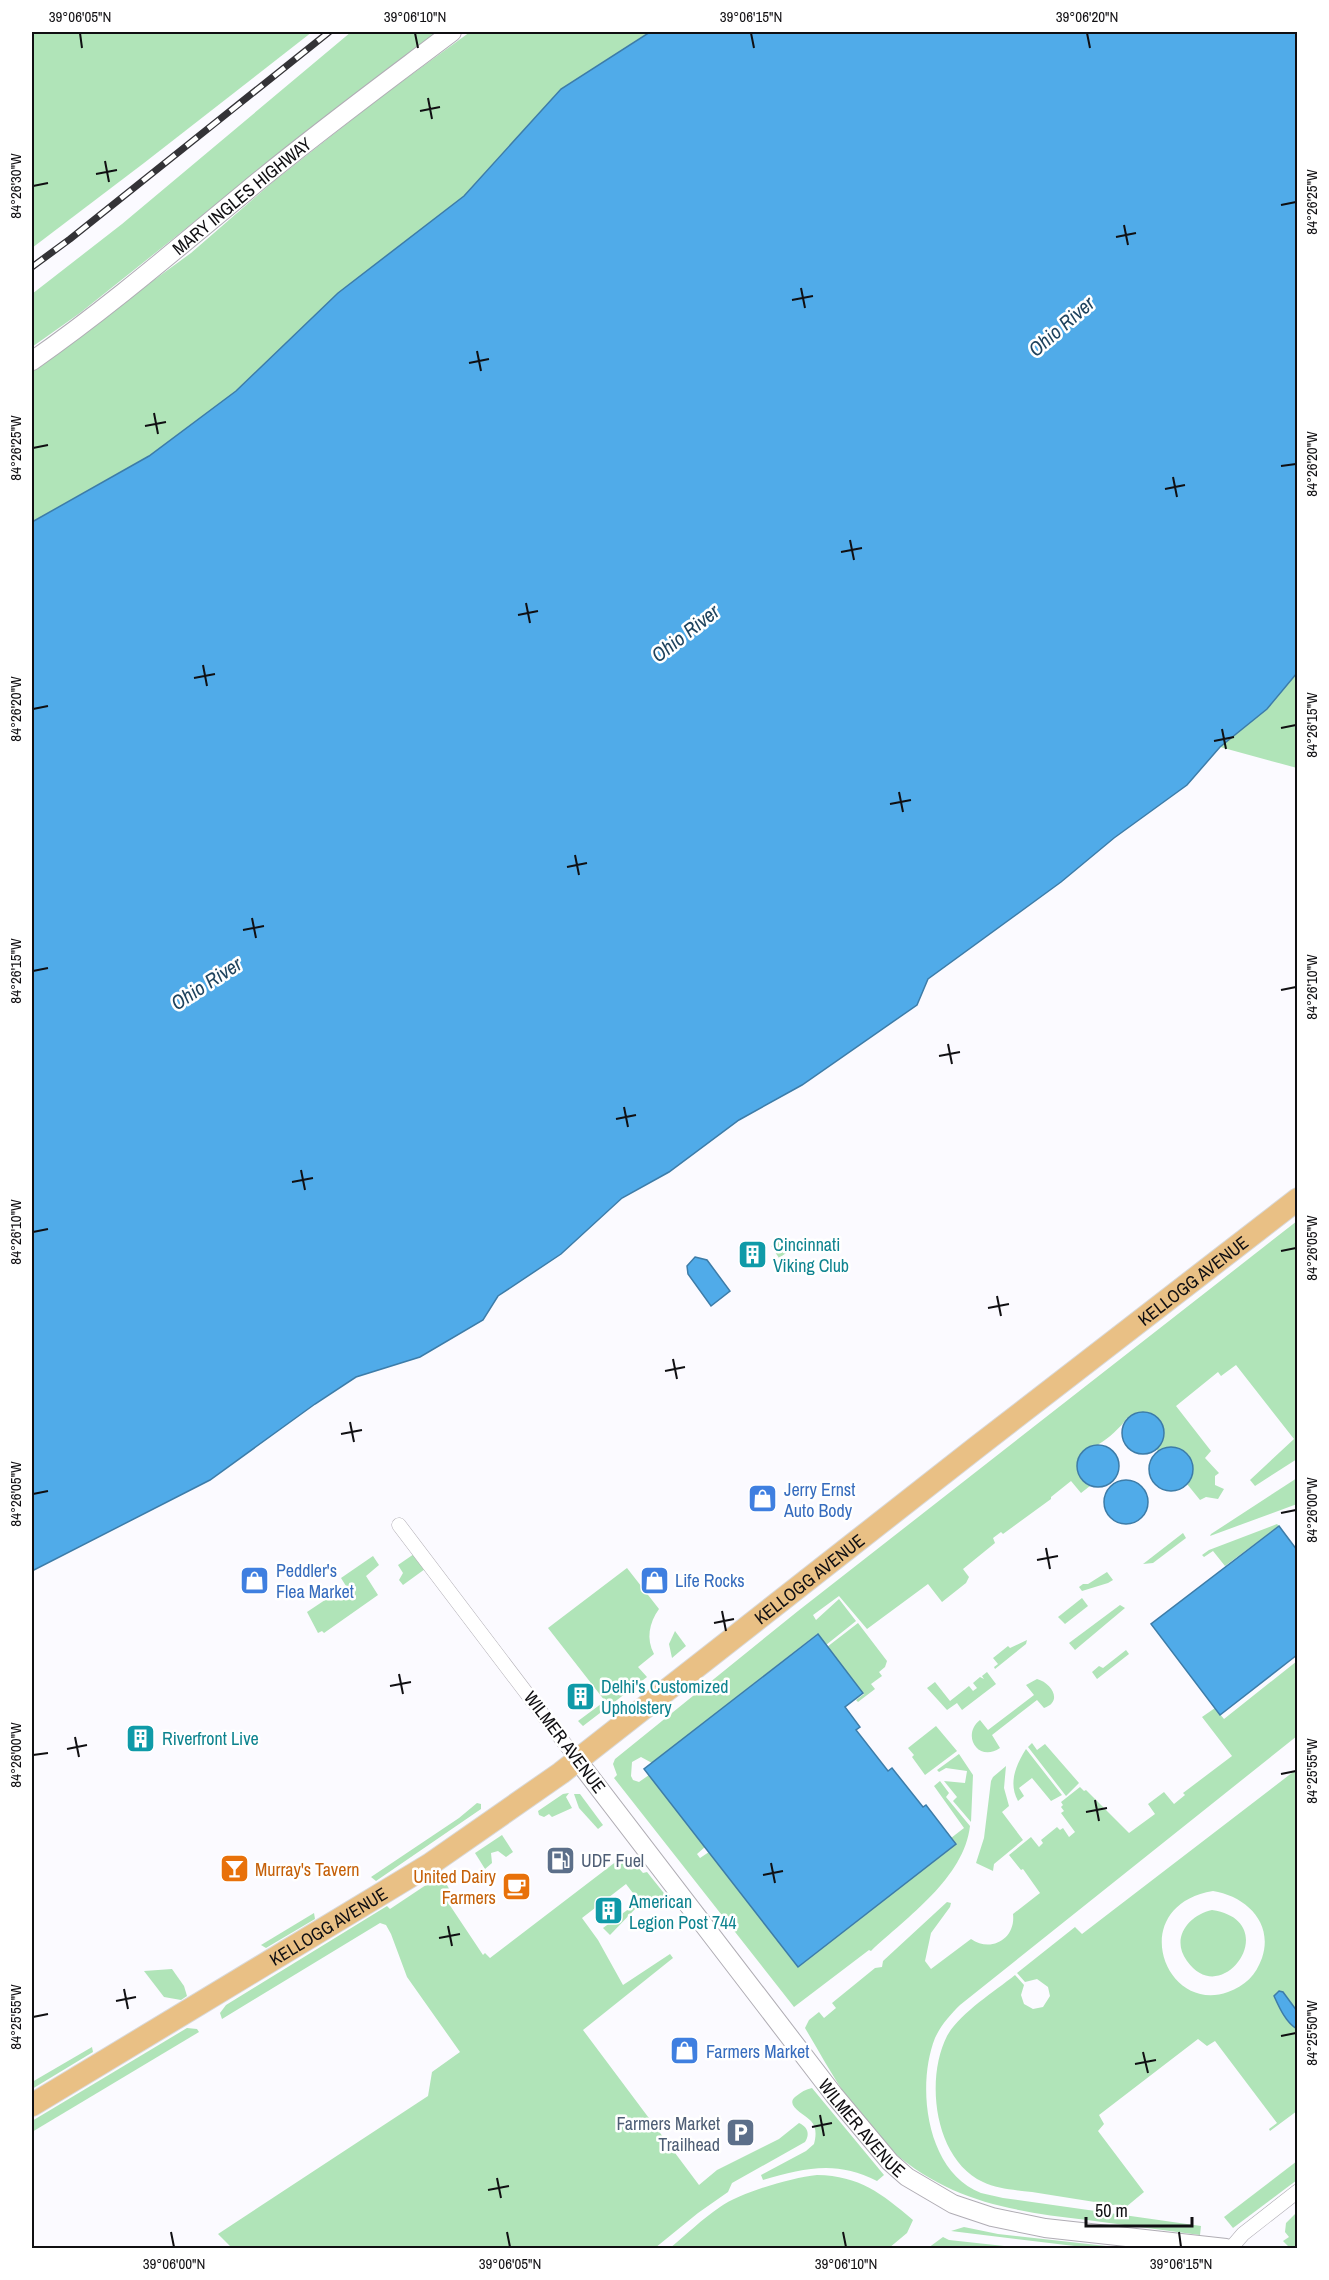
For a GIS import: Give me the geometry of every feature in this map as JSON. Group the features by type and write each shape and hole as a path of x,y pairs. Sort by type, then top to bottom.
{"main road":[{"name":"KELLOGG AVENUE","path":"32,2105 429,1865 578,1761 847,1548 1298,1199"}],"street":[{"name":"MARY INGLES HIGHWAY","path":"32,361 181,246 244,192 453,32"},
{"name":"WILMER AVENUE","path":"399,1525 834,2095 890,2162 907,2177 953,2204 992,2217 1045,2228 1226,2248"},
{"path":"1231,2248 1243,2234 1298,2191"}],"green space":[{"path":"32,32 312,32 32,248"},
{"path":"351,32 438,32 268,163 80,313 32,347 32,294 122,224"},
{"path":"470,32 650,32 561,89 464,196 338,293 236,391 149,456 32,522 32,369 191,253 274,181 382,96"},
{"path":"1297,673 1297,768 1220,747 1267,709"},
{"path":"1297,1221 1297,1459 1255,1486 1250,1480 1294,1439 1236,1365 1221,1376 1218,1372 1176,1406 1211,1451 1205,1458 1219,1473 1215,1476 1215,1485 1224,1489 1218,1499 1206,1497 1200,1500 1187,1484 1193,1470 1191,1461 1181,1449 1158,1451 1156,1449 1163,1434 1157,1417 1127,1418 1110,1436 1084,1452 1078,1459 1081,1475 1085,1483 1090,1486 1081,1493 1071,1481 1051,1499 1003,1534 1001,1532 993,1538 995,1543 963,1569 969,1577 966,1583 942,1602 928,1584 867,1629 839,1596 813,1615 816,1620 839,1599 856,1621 826,1645 817,1634 652,1763 641,1757 632,1762 633,1780 639,1782 649,1775 705,1847 697,1854 700,1858 709,1852 798,1967 956,1844 951,1838 964,1828 934,1786 940,1781 949,1793 946,1797 970,1826 966,1845 946,1879 917,1910 871,1951 869,1950 794,2007 614,1778 617,1775 613,1764 615,1759 798,1611"},
{"path":"783,1237 792,1249 779,1258 771,1246"},
{"path":"1297,1478 1297,1504 1210,1536 1211,1534"},
{"path":"1277,1524 1279,1526 1225,1566 1213,1551 1204,1557 1202,1555 1209,1550"},
{"path":"1183,1533 1186,1538 1153,1563 1143,1564"},
{"path":"414,1554 425,1569 403,1585 399,1580 403,1573 398,1565"},
{"path":"373,1556 379,1565 366,1576 378,1595 324,1633 322,1631 318,1633 307,1612 346,1586 341,1578"},
{"path":"627,1568 659,1609 650,1631 650,1643 654,1654 638,1667 647,1677 583,1726 578,1721 605,1701 548,1628"},
{"path":"1107,1572 1113,1580 1108,1583 1082,1591 1079,1587 1088,1584"},
{"path":"1082,1598 1088,1606 1065,1624 1058,1617"},
{"path":"1120,1605 1125,1608 1075,1650 1069,1643"},
{"path":"858,1623 887,1661 885,1667 879,1672 882,1676 871,1684 875,1689 858,1702 856,1700 864,1694 827,1647"},
{"path":"675,1631 686,1646 672,1658 669,1644"},
{"path":"1027,1640 1026,1644 995,1669 994,1667 998,1664 993,1658 1008,1646 1010,1648"},
{"path":"1126,1650 1129,1654 1097,1679 1092,1672 1099,1666 1103,1668"},
{"path":"1297,1661 1297,1736 960,2005 937,2033 929,2058 926,2080 930,2126 937,2147 948,2167 962,2182 981,2193 1003,2198 1201,2226 1200,2235 1008,2208 960,2193 937,2182 892,2151 866,2124 844,2093 805,2028 809,2020 819,2012 824,2018 836,2008 832,2003 875,1968 882,1967 883,1961 947,1902 951,1903 950,1907 931,1933 925,1961 931,1969 971,1939 986,1945 1001,1941 1011,1930 1013,1914 1040,1893 1023,1869 1021,1870 1009,1855 1031,1837 1039,1847 1043,1843 1041,1840 1057,1827 1060,1830 1063,1828 1069,1837 1075,1832 1061,1813 1064,1811 1061,1802 1080,1787 1086,1790 1129,1833 1155,1814 1148,1804 1164,1792 1174,1804 1185,1795 1183,1793 1232,1756 1202,1717 1215,1708 1224,1719"},
{"path":"987,1672 996,1684 962,1710 957,1703 947,1710 927,1688 935,1682 950,1701 969,1686 973,1691 977,1688 973,1683 980,1677 984,1679 982,1676"},
{"path":"1037,1679 1051,1688 1053,1702 1044,1708 1037,1700 992,1735 1000,1748 992,1752 979,1750 972,1739 975,1726 980,1720 988,1730 1034,1695 1026,1685"},
{"path":"936,1726 957,1751 925,1775 908,1748"},
{"path":"1032,1743 1037,1750 1045,1744 1079,1783 1066,1796 1028,1747"},
{"path":"1026,1749 1062,1795 1051,1801 1032,1778 1019,1788 1024,1796 1018,1801 1014,1788 1014,1774"},
{"path":"959,1754 973,1775 971,1822 953,1801 957,1797 944,1781 965,1783 967,1771 946,1768 939,1772 937,1770"},
{"path":"1006,1766 1004,1788 1009,1806 1002,1812 1023,1840 994,1864 993,1871 976,1863 984,1838 991,1781"},
{"path":"1297,1769 1297,2111 1270,2131 1269,2129 1277,2123 1215,2041 1207,2046 1198,2039 1099,2115 1104,2124 1098,2131 1144,2192 1126,2207 1000,2188 983,2182 966,2171 954,2156 944,2137 938,2117 936,2074 947,2036 960,2019 1015,1975 1024,1985 1021,1995 1024,2004 1033,2009 1043,2007 1050,1996 1048,1987 1037,1979 1025,1982 1017,1973 1075,1927 1082,1934","holes":["1213,1891 1225,1894 1246,1905 1254,1913 1264,1933 1265,1945 1260,1964 1245,1983 1228,1992 1205,1995 1186,1988 1172,1974 1164,1956 1162,1936 1169,1916 1186,1901"]},
{"path":"569,1793 566,1797 572,1808 552,1817 549,1814 544,1817 539,1815 538,1811 563,1794"},
{"path":"574,1794 580,1794 603,1825 598,1829 579,1808"},
{"path":"477,1803 481,1804 481,1809 376,1881 371,1877 459,1818"},
{"path":"502,1835 513,1852 506,1857 498,1851 491,1853 492,1863 485,1869 475,1853"},
{"path":"626,1854 643,1873 647,1872 667,1897 662,1902 650,1898 642,1905 638,1905 639,1901 626,1884 582,1918 598,1940 623,1985 670,1954 673,1958 583,2030 699,2185 717,2170 779,2139 799,2123 807,2131 805,2142 732,2183 728,2192 655,2248 232,2248 218,2234 428,2096 432,2072 460,2052 407,1977 391,1934 386,1925 380,1923 222,2019 220,2013 226,2005 387,1906 390,1909 441,1875 451,1892 445,1898 483,1955 485,1953 490,1958"},
{"path":"634,1905 636,1908 610,1935 603,1928"},
{"path":"1212,1910 1233,1917 1244,1930 1246,1944 1240,1959 1230,1970 1216,1976 1201,1974 1187,1961 1180,1944 1184,1929 1190,1922"},
{"path":"314,1913 315,1919 266,1948 261,1945"},
{"path":"172,1969 184,1986 187,1996 181,2000 164,1997 144,1971"},
{"path":"187,2028 197,2029 199,2032 32,2132 32,2121"},
{"path":"92,2047 93,2052 32,2089 32,2082"},
{"path":"812,2088 884,2175 877,2181 862,2174 834,2168 793,2172 763,2180 761,2175 806,2151 814,2144 816,2132 813,2124 792,2104 797,2095"},
{"path":"1297,2161 1297,2180 1233,2228 1224,2217"},
{"path":"817,2175 846,2179 880,2194 913,2220 907,2233 889,2248 670,2248 729,2201 767,2186"},
{"path":"1297,2212 1297,2247 1288,2246 1283,2241 1289,2237 1285,2232 1286,2223"},
{"path":"964,2227 998,2234 1124,2248 1091,2248 951,2231"},
{"path":"943,2237 949,2240 1022,2248 928,2248"}],"water":[{"name":"Ohio River","path":"650,32 1297,32 1297,673 1267,709 1220,747 1187,785 1114,838 1061,882 928,979 917,1005 802,1085 739,1120 669,1172 622,1198 561,1254 498,1296 483,1320 420,1357 356,1377 210,1480 32,1571 32,522 149,456 236,391 338,293 464,196 561,89"},
{"path":"695,1257 707,1260 730,1291 711,1306 688,1274 687,1266"},
{"path":"1143,1412 1151,1413 1158,1418 1163,1425 1163,1441 1158,1448 1151,1453 1143,1454 1135,1453 1128,1448 1123,1441 1122,1433 1123,1425 1128,1418 1135,1413"},
{"path":"1098,1445 1113,1451 1119,1466 1113,1481 1098,1487 1083,1481 1077,1466 1083,1451"},
{"path":"1171,1447 1187,1453 1193,1469 1187,1485 1171,1491 1155,1485 1149,1469 1155,1453"},
{"path":"1126,1480 1141,1487 1148,1502 1141,1517 1126,1524 1111,1517 1104,1502 1111,1487"},
{"path":"1279,1526 1297,1550 1297,1655 1220,1715 1151,1624"},
{"path":"818,1634 863,1693 845,1707 860,1727 856,1730 888,1771 892,1768 923,1807 926,1805 956,1844 798,1967 644,1769"},
{"path":"1279,1991 1283,1992 1297,2011 1297,2029 1286,2019 1278,2005 1274,1996"}],"railway":[{"path":"32,267 329,32"}],"place":[{"name":"Cincinnati Viking Club","path":"752,1254"},
{"name":"Jerry Ernst Auto Body","path":"763,1499"},
{"name":"Peddler's Flea Market","path":"255,1580"},
{"name":"Life Rocks","path":"654,1580"},
{"name":"Delhi's Customized Upholstery","path":"580,1696"},
{"name":"Riverfront Live","path":"141,1738"},
{"name":"UDF Fuel","path":"560,1860"},
{"name":"Murray's Tavern","path":"234,1869"},
{"name":"United Dairy Farmers","path":"517,1886"},
{"name":"American Legion Post 744","path":"608,1911"},
{"name":"Farmers Market","path":"685,2051"},
{"name":"Farmers Market Trailhead","path":"741,2133"}]}
